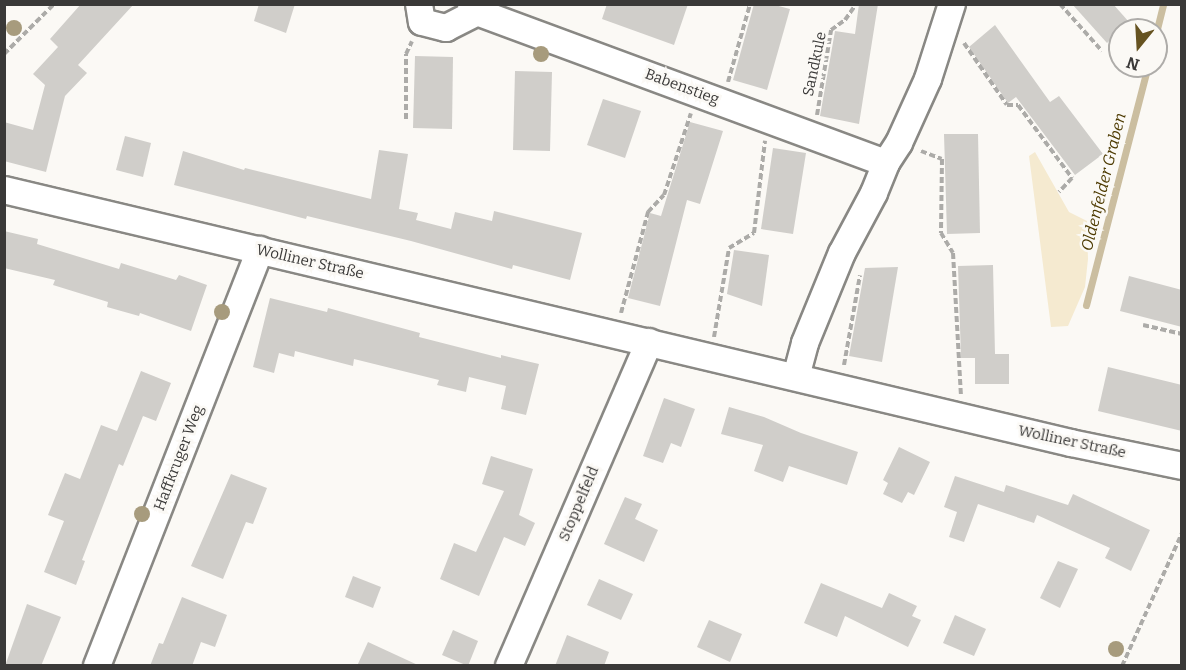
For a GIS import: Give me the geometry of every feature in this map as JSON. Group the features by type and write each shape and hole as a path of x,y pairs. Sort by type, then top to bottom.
{"street":[{"name":"Babenstieg","path":"420,13 446,28 474,8 813,136 893,153"},
{"path":"796,377 805,343 838,263 928,79 948,16"},
{"name":"Wolliner Straße","path":"4,190 711,356 962,418 1182,466"},
{"name":"Haffkruger Weg","path":"97,666 260,250"},
{"name":"Stoppelfeld","path":"509,666 649,342"}],"path":[{"path":"4,54 54,4"},
{"path":"722,102 750,4"},
{"name":"Sandkule","path":"813,136 831,30 845,20 856,4"},
{"path":"1060,4 1102,51"},
{"path":"406,119 406,54 420,13"},
{"path":"948,16 964,44 1007,105 1018,105 1072,178 1059,192"},
{"path":"615,334 648,212 664,195 697,92"},
{"path":"711,356 729,248 753,233 768,120"},
{"path":"893,153 942,159 941,233 953,254 962,418"},
{"path":"840,387 860,273"},
{"path":"1143,325 1182,334"},
{"path":"1122,666 1182,533"}],"shaded area":[{"path":"1035,152 1069,212 1087,221 1088,259 1085,287 1068,326 1051,327 1029,156"}],"building":[{"path":"81,4 134,4 78,65 87,73 65,96 46,172 4,161 4,122 33,130 45,85 33,74 58,47 50,39"},
{"path":"259,4 295,4 286,33 254,21"},
{"path":"607,4 688,4 674,45 602,19"},
{"path":"754,4 771,4 790,9 767,90 733,80"},
{"path":"859,4 878,4 859,124 820,116 835,31 855,34"},
{"path":"1072,4 1113,4 1125,18 1108,18 1107,43"},
{"path":"995,25 1050,102 1059,96 1103,154 1075,175 1016,97 1008,103 969,47"},
{"path":"415,56 453,57 452,129 413,128"},
{"path":"515,71 552,72 550,151 513,150"},
{"path":"603,99 641,111 625,158 587,145"},
{"path":"690,122 723,131 700,204 687,200 660,306 628,298 650,213 661,216"},
{"path":"944,134 978,134 980,233 947,234"},
{"path":"125,136 151,143 143,177 116,170"},
{"path":"773,148 806,153 793,234 761,229"},
{"path":"379,150 408,154 399,209 418,213 416,220 451,229 455,212 492,221 494,211 582,233 570,280 513,265 512,269 411,241 307,216 306,219 174,185 183,151 244,170 245,168 371,199"},
{"path":"4,231 38,239 37,244 119,269 121,263 176,280 179,275 207,285 191,331 140,313 139,316 107,307 108,302 53,285 55,280 4,268"},
{"path":"734,250 769,255 762,306 727,294"},
{"path":"993,265 995,354 1009,354 1009,384 975,384 975,358 961,358 958,266"},
{"path":"898,267 882,362 849,356 865,268"},
{"path":"1129,276 1182,290 1182,327 1120,311"},
{"path":"270,298 327,312 328,308 420,333 419,337 501,358 501,355 539,364 526,415 501,409 506,386 469,377 466,392 437,385 439,380 354,359 353,366 295,351 294,357 279,353 274,373 253,367"},
{"path":"1108,367 1182,385 1182,431 1098,411"},
{"path":"141,371 171,383 156,421 143,416 123,466 119,464 82,560 85,561 76,585 44,572 64,521 48,515 65,473 80,479 101,425 117,431"},
{"path":"664,398 695,409 681,447 671,443 663,463 643,456"},
{"path":"729,407 764,417 801,433 858,452 847,485 789,466 783,482 754,471 763,445 721,434"},
{"path":"899,447 930,462 914,495 908,492 902,503 883,494 888,483 883,480"},
{"path":"491,456 533,469 519,515 535,523 525,546 504,537 479,596 440,579 454,543 476,552 504,491 482,484"},
{"path":"231,474 267,488 253,524 246,522 223,579 191,566"},
{"path":"955,476 1004,492 1006,485 1068,505 1073,494 1150,530 1131,571 1105,558 1110,548 1037,515 1034,523 978,504 964,542 949,537 957,512 944,507"},
{"path":"625,497 642,504 635,519 658,530 644,562 604,544"},
{"path":"1058,561 1078,569 1060,608 1040,598"},
{"path":"353,576 381,587 373,608 345,597"},
{"path":"599,579 633,594 621,620 587,605"},
{"path":"821,583 882,608 889,593 917,606 912,616 921,620 908,647 845,616 837,637 804,623"},
{"path":"182,597 227,615 215,647 201,642 192,666 150,666 159,643 163,644"},
{"path":"27,604 61,617 41,666 5,666"},
{"path":"955,615 986,629 974,656 943,643"},
{"path":"709,620 742,634 730,662 697,647"},
{"path":"453,630 478,641 468,666 442,655"},
{"path":"567,635 609,652 604,666 555,666"},
{"path":"368,642 420,666 357,666"}],"waterway":[{"name":"Oldenfelder Graben","path":"1160,18 1163,4"},
{"name":"Oldenfelder Graben","path":"1086,305 1145,78"}]}
